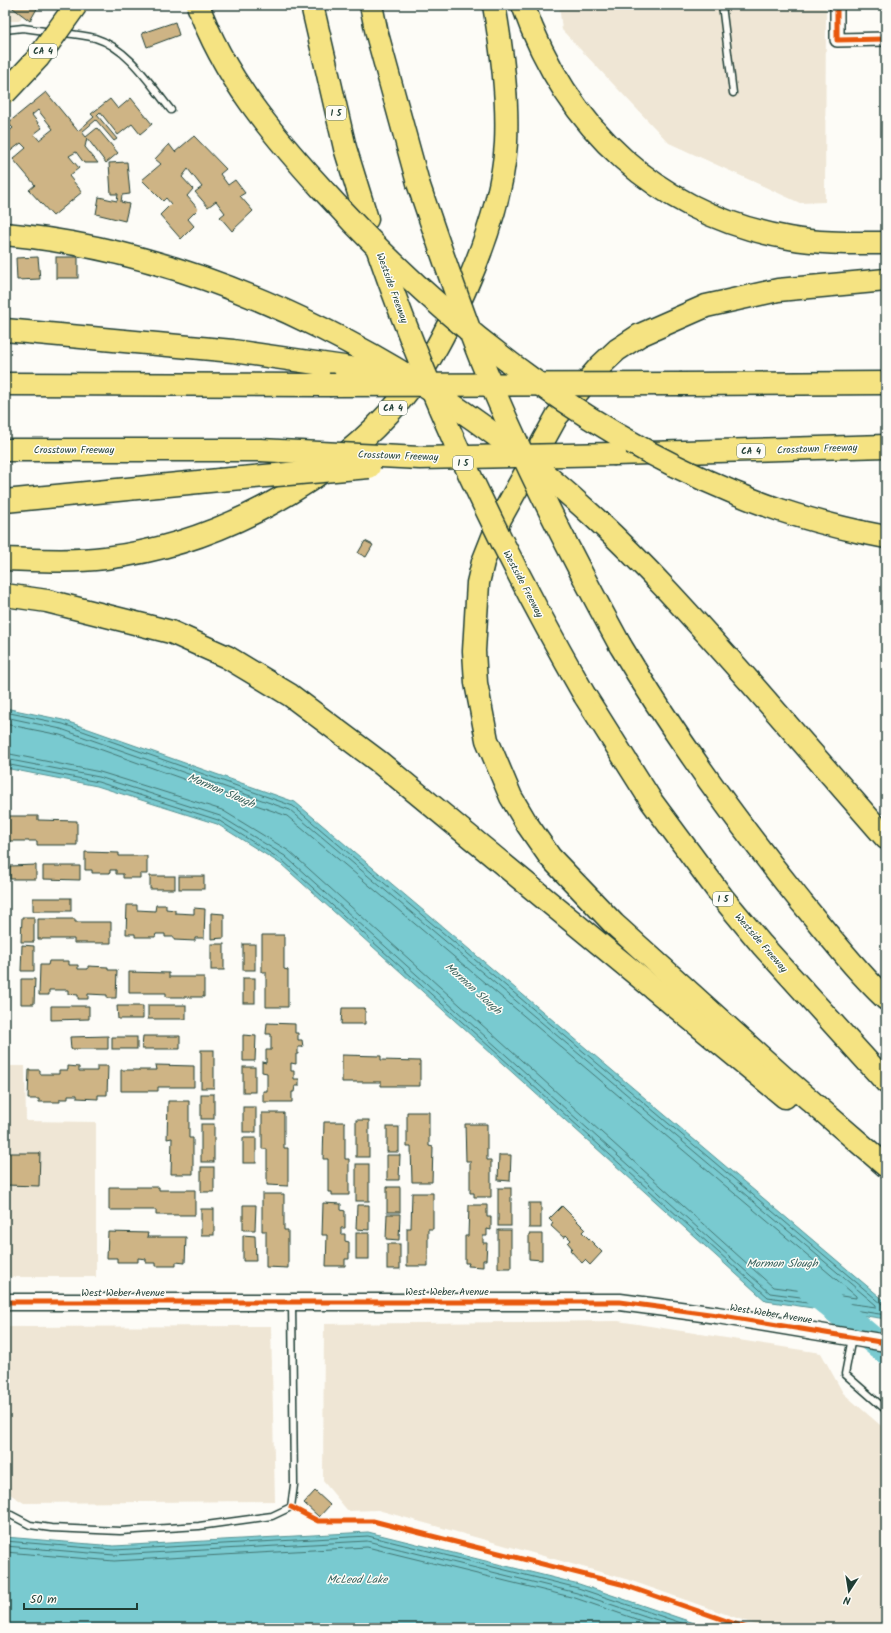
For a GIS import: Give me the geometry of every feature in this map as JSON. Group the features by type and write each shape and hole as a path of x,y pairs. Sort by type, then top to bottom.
{"highway":[{"name":"CA 4","path":"5,93 38,58 76,5"},
{"path":"198,5 222,58 236,83 274,136 367,238 438,304 487,344 569,404 602,425 660,458 709,482 780,510 815,521 861,532 886,536"},
{"name":"Westside Freeway","path":"312,5 344,148 367,219 412,342 463,462 521,581 585,696 652,802 723,898 762,945 886,1082"},
{"path":"371,5 377,34 418,183 459,301 506,417 560,533 620,645 680,741 760,851 842,951 886,999"},
{"name":"CA 4","path":"5,559 72,561 105,558 169,545 211,531 271,503 304,484 342,457 378,424 403,397 425,368 450,324 479,259 490,223 506,144 506,99 502,53 494,5"},
{"path":"523,5 533,35 545,60 589,125 618,155 664,190 710,215 744,228 824,242 886,243"},
{"path":"5,234 94,248 190,273 240,292 301,319 353,346 445,401 516,452 594,517 665,586 886,838"},
{"path":"886,280 778,290 706,306 640,334 617,350 600,365 557,416 500,519 483,562 478,583 474,651 476,683 487,740 512,797 527,824 550,857 586,897 620,930 776,1071 886,1166"},
{"path":"5,330 117,339 233,351 474,385"},
{"path":"5,384 474,385 886,383"},
{"name":"Crosstown Freeway","path":"5,450 260,450 420,458 886,446"},
{"path":"5,501 364,467 420,458"},
{"path":"5,595 46,601 171,632 227,657 290,695 378,761 886,1179"}],"street":[{"path":"837,5 837,40 886,39"},
{"name":"West Weber Avenue","path":"5,1302 620,1302 717,1315 886,1342"}],"lane":[{"path":"722,5 733,93"},
{"path":"5,30 23,28 96,38 111,46 133,63 171,110"},
{"path":"11,1515 30,1525 51,1528 120,1531 199,1526 272,1516 291,1507 294,1485 292,1302"},
{"path":"852,1336 845,1374 886,1410"}],"shaded area":[{"path":"5,5 29,5 19,21 5,21"},
{"path":"559,5 826,5 825,202 800,203 669,143 562,30"},
{"path":"5,1066 25,1066 26,1121 96,1122 96,1277 5,1277"},
{"path":"618,1321 821,1353 843,1393 886,1430 886,1628 765,1628 629,1580 378,1510 348,1511 323,1481 324,1324"},
{"path":"271,1326 275,1501 24,1503 8,1493 5,1494 5,1327"}],"water":[{"name":"Mormon Slough","path":"5,708 63,720 295,802 886,1302 886,1319 766,1301 281,864 217,824 97,786 5,768"},
{"name":"McLeod Lake","path":"368,1532 579,1584 709,1628 5,1628 5,1537 114,1546"}],"building":[{"path":"9,5 39,5 30,21"},
{"path":"175,22 179,35 147,47 142,33"},
{"path":"46,92 78,131 94,117 91,114 110,99 118,109 131,98 152,124 140,134 132,124 118,135 100,112 97,115 117,139 114,141 96,120 82,132 86,137 97,128 118,153 106,163 87,138 85,147 98,163 84,163 76,152 69,156 79,168 69,176 82,192 53,216 29,190 35,185 13,159 26,148 21,143 8,153 5,150 5,135 13,128 8,123","holes":["38,110 53,129 39,140 34,134 42,128 32,115"]},
{"path":"194,136 226,169 220,174 228,185 235,180 245,193 240,196 253,211 232,231 220,217 225,213 216,201 208,207 195,192 202,187 188,169 182,177 193,189 187,196 198,209 188,219 194,226 181,239 160,215 171,204 166,198 163,201 142,180 161,164 155,159 169,144 175,152"},
{"path":"127,162 130,194 122,195 121,202 129,204 125,221 96,214 99,197 117,201 118,194 111,194 109,163"},
{"path":"38,257 40,279 17,280 16,258"},
{"path":"56,257 78,257 78,278 56,278"},
{"path":"365,541 373,545 366,557 358,553"},
{"path":"5,816 38,816 38,820 77,821 77,845 37,845 37,841 5,841"},
{"path":"85,852 119,853 119,856 147,856 147,874 140,874 140,878 123,878 123,874 116,874 116,870 110,870 110,873 92,873 92,870 85,870"},
{"path":"36,865 36,879 10,879 10,866"},
{"path":"43,866 80,866 80,880 43,879"},
{"path":"150,876 175,876 175,889 150,889"},
{"path":"179,876 204,876 204,889 179,889"},
{"path":"33,898 71,898 71,911 33,911"},
{"path":"127,905 137,905 137,910 155,911 156,905 166,905 166,909 175,910 175,913 194,914 194,908 205,909 204,938 195,938 195,941 174,940 174,937 165,937 165,934 156,934 155,937 135,937 135,934 126,934"},
{"path":"211,913 224,914 224,938 211,939"},
{"path":"22,917 34,917 34,942 21,942"},
{"path":"38,919 75,919 75,922 111,922 111,943 74,943 74,939 38,939"},
{"path":"262,935 284,935 284,969 288,970 288,1007 266,1007 266,972 262,972"},
{"path":"211,944 224,944 224,970 211,970"},
{"path":"243,944 255,944 255,970 243,970"},
{"path":"22,945 34,946 34,971 21,971"},
{"path":"49,961 69,961 69,965 78,965 78,969 88,969 88,966 108,967 108,970 117,970 116,998 107,998 107,995 88,994 88,999 78,999 78,995 68,994 68,990 49,990 49,995 39,995 40,965 48,965"},
{"path":"129,972 169,973 169,977 204,977 204,997 166,997 166,993 129,993"},
{"path":"243,978 255,978 255,1003 243,1003"},
{"path":"21,979 35,979 34,1004 21,1004"},
{"path":"148,1005 186,1005 186,1019 148,1019"},
{"path":"51,1006 89,1006 89,1019 51,1020"},
{"path":"117,1006 143,1006 143,1019 118,1019"},
{"path":"342,1008 365,1008 365,1024 341,1024"},
{"path":"267,1023 295,1024 295,1033 298,1033 298,1040 302,1040 303,1047 298,1047 296,1064 291,1063 291,1071 294,1071 294,1079 299,1079 299,1086 295,1086 294,1092 292,1092 292,1102 263,1102 263,1091 267,1091 267,1073 262,1072 262,1062 266,1063 266,1050 271,1050 271,1034 266,1034"},
{"path":"243,1035 256,1036 255,1061 243,1061"},
{"path":"108,1036 108,1049 71,1049 70,1037"},
{"path":"143,1036 180,1036 180,1049 142,1049"},
{"path":"112,1037 137,1037 137,1049 112,1049"},
{"path":"201,1050 214,1050 214,1088 201,1088"},
{"path":"342,1055 381,1056 381,1060 420,1061 420,1086 381,1086 381,1082 342,1082"},
{"path":"156,1065 194,1066 194,1087 158,1087 158,1091 121,1091 121,1070 157,1070"},
{"path":"68,1066 79,1067 79,1071 97,1071 97,1066 108,1066 107,1095 98,1095 98,1099 77,1098 77,1095 68,1095 68,1099 60,1099 60,1102 39,1102 39,1099 28,1099 29,1070 40,1070 40,1074 59,1074 59,1070 68,1070"},
{"path":"243,1067 255,1067 255,1092 243,1092"},
{"path":"201,1094 214,1094 214,1119 201,1119"},
{"path":"168,1101 189,1101 189,1138 193,1138 193,1174 171,1174 172,1138 167,1139"},
{"path":"243,1107 256,1107 256,1132 243,1132"},
{"path":"407,1112 429,1112 429,1146 433,1147 432,1182 412,1182 411,1147 407,1147"},
{"path":"262,1113 284,1113 284,1148 288,1148 288,1186 267,1185 267,1149 262,1149"},
{"path":"356,1120 369,1120 369,1157 356,1157"},
{"path":"324,1122 345,1122 345,1159 349,1159 349,1195 332,1195 332,1192 328,1192 328,1159 323,1159"},
{"path":"201,1124 214,1124 214,1162 201,1162"},
{"path":"465,1124 487,1124 487,1160 491,1160 491,1197 474,1197 474,1193 470,1193 470,1161 466,1161"},
{"path":"387,1127 399,1127 399,1152 387,1152"},
{"path":"243,1138 256,1138 256,1163 243,1163"},
{"path":"5,1153 40,1153 39,1186 5,1185"},
{"path":"387,1155 400,1155 399,1180 387,1180"},
{"path":"499,1155 511,1155 510,1181 498,1180"},
{"path":"356,1164 369,1164 369,1201 356,1201"},
{"path":"201,1167 214,1167 214,1192 201,1192"},
{"path":"109,1187 159,1187 159,1190 195,1190 195,1215 156,1215 156,1210 109,1210"},
{"path":"387,1187 400,1187 400,1212 387,1212"},
{"path":"498,1188 511,1188 511,1226 498,1226"},
{"path":"412,1193 433,1193 433,1229 428,1229 428,1266 407,1266 407,1228 411,1228"},
{"path":"262,1194 284,1194 284,1230 288,1230 288,1268 266,1267 266,1231 262,1231"},
{"path":"323,1203 341,1204 341,1210 345,1211 345,1228 341,1228 341,1234 345,1234 345,1241 349,1242 349,1259 345,1259 345,1266 326,1266 327,1235 322,1235"},
{"path":"529,1203 541,1203 541,1228 529,1228"},
{"path":"243,1205 256,1205 255,1230 243,1230"},
{"path":"357,1205 369,1205 369,1230 356,1229"},
{"path":"469,1205 487,1205 487,1217 491,1217 491,1230 487,1229 487,1236 483,1236 483,1243 487,1243 486,1260 483,1260 483,1267 468,1266 469,1263 465,1263 465,1236 468,1236"},
{"path":"562,1206 585,1229 582,1232 602,1252 590,1265 585,1260 582,1263 570,1250 572,1248 568,1243 571,1240 566,1235 564,1238 551,1226 553,1223 549,1219"},
{"path":"201,1209 214,1209 214,1235 201,1235"},
{"path":"387,1214 400,1214 399,1240 386,1239"},
{"path":"498,1230 511,1230 511,1268 498,1268"},
{"path":"108,1232 148,1233 147,1237 186,1237 185,1263 176,1262 176,1266 156,1266 156,1263 146,1263 146,1259 138,1258 138,1262 117,1262 117,1258 107,1258"},
{"path":"356,1233 369,1233 369,1259 356,1259"},
{"path":"529,1234 542,1234 542,1260 529,1259"},
{"path":"243,1235 255,1236 256,1261 243,1261"},
{"path":"387,1244 400,1244 400,1269 387,1269"},
{"path":"315,1491 330,1505 319,1517 304,1503"}],"waterway":[{"name":"Mormon Slough","path":"811,1289 886,1351"}],"cycle path":[{"path":"837,5 837,40 886,39"},
{"path":"5,1302 620,1302 717,1315 886,1343"},
{"path":"291,1507 318,1521 373,1521 621,1584 747,1628"}]}
